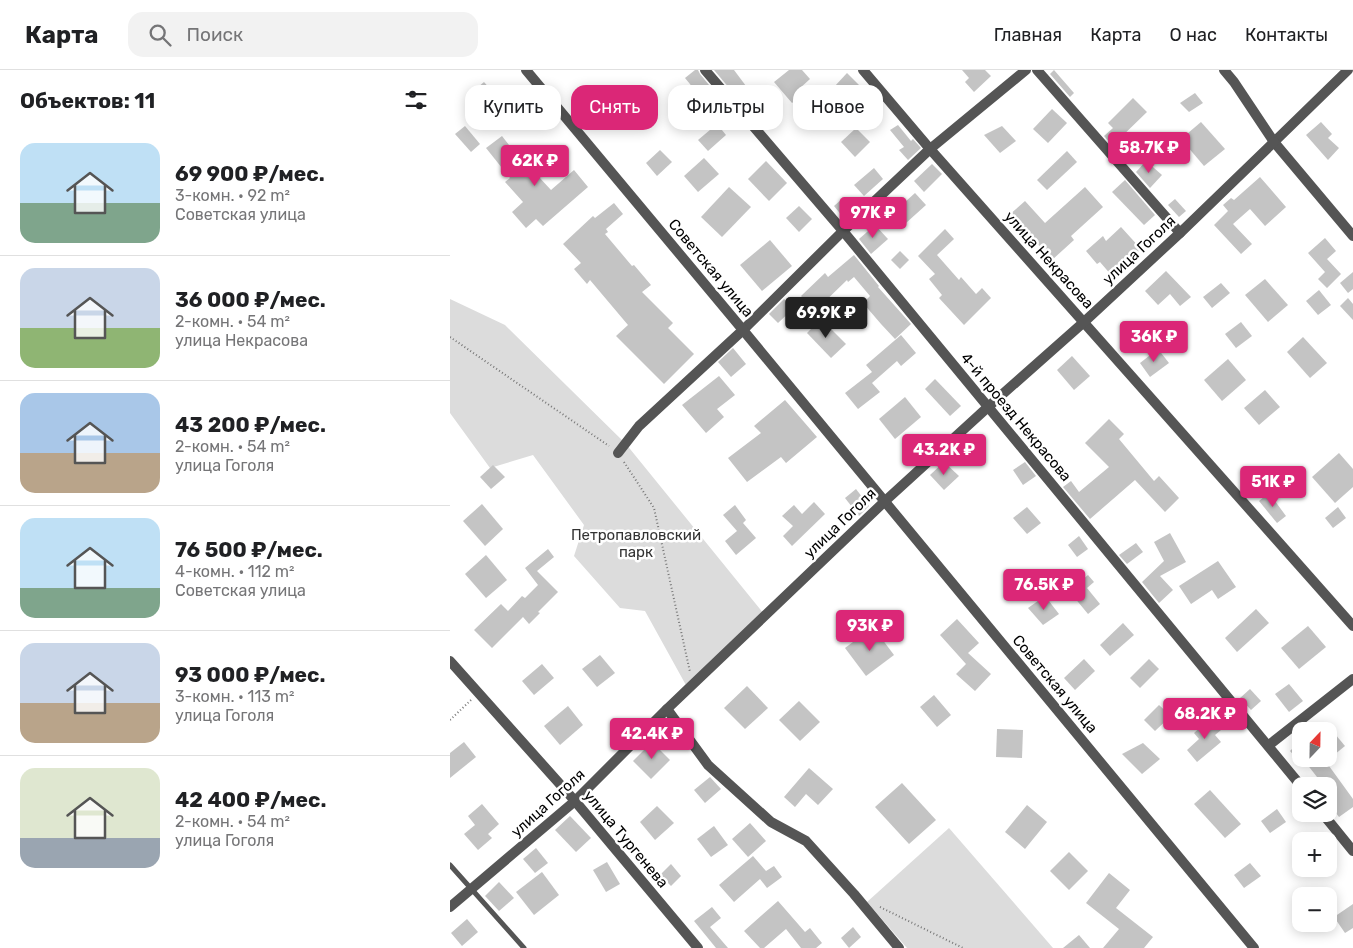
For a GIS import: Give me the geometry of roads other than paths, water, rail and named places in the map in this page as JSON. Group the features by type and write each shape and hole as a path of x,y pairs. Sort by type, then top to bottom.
{"street":[{"name":"Советская улица","path":"526,70 1254,948"},
{"name":"4-й проезд Некрасова","path":"705,70 843,230 1295,777"},
{"name":"улица Некрасова","path":"863,70 930,149 1353,626"},
{"path":"618,452 639,426 743,330 843,230 930,149 1026,70"},
{"path":"1037,70 1180,234"},
{"path":"1224,70 1274,142 1353,236"},
{"name":"улица Гоголя","path":"450,907 575,801 693,684 884,502 1180,234 1348,70"},
{"name":"улица Тургенева","path":"450,661 575,801 698,948"},
{"path":"1268,745 1353,679"},
{"path":"668,709 708,766 771,822 806,841 899,948"},
{"path":"1329,822 1353,851"}],"lane":[{"path":"450,865 524,948"}],"park label":[{"name":"Петропавловский парк","path":"636,544"}]}
